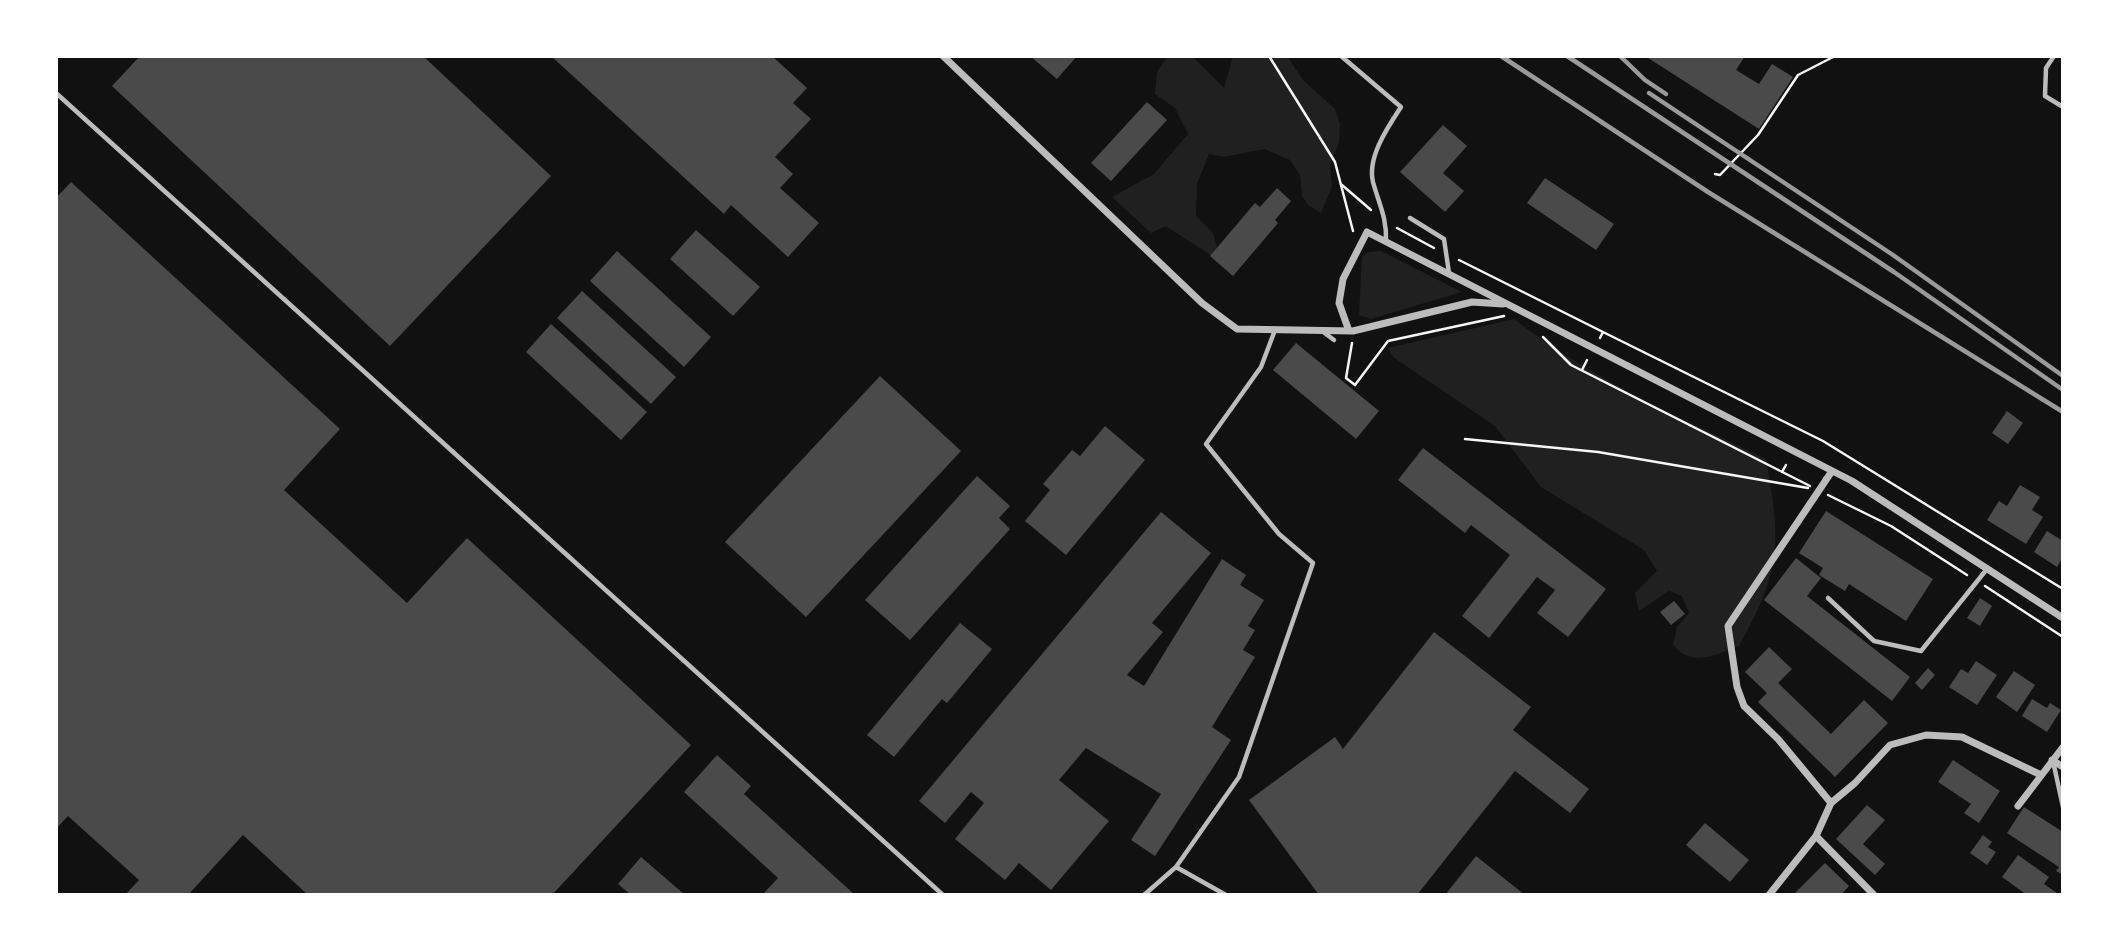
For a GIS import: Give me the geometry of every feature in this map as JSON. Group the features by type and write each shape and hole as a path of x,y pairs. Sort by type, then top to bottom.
{"street":[{"path":"943,56 1202,303 1237,329 1351,331 1472,302 1508,304"},
{"path":"1351,331 1339,303 1343,278 1367,232 1832,471 2063,618"},
{"path":"1831,803 1779,739 1744,706 1737,687 1728,626 1832,471"},
{"path":"1769,895 1816,836 1831,803 1855,783 1890,745 1926,735 1962,737 2040,775"},
{"path":"2018,806 2063,747"},
{"path":"2052,760 2063,767"},
{"path":"1816,836 1874,895"}],"lane":[{"path":"1341,56 1401,107 1379,139 1372,180 1387,221 1386,242"},
{"path":"2054,56 2046,68 2045,96 2063,107"},
{"path":"56,93 943,895"},
{"path":"1410,218 1444,239 1449,274"},
{"path":"1144,895 1176,866 1239,776 1313,563 1279,534 1206,444 1261,368 1275,330"},
{"path":"1321,331 1334,341"},
{"path":"1828,598 1874,641 1921,651 1987,569"},
{"path":"2052,760 2063,807"},
{"path":"1176,866 1226,895"}],"path":[{"path":"1269,56 1335,162 1353,227 1353,255"},
{"path":"1715,174 1720,175 1758,135 1798,75 1835,56"},
{"path":"1342,185 1387,221 1447,254 1803,430 2063,589"},
{"path":"1351,331 1346,378 1349,383 1355,385 1388,341 1509,315"},
{"path":"1535,328 1571,366 1891,526 2063,637"},
{"path":"1599,339 1603,332"},
{"path":"1581,371 1587,360"},
{"path":"1798,440 1803,430"},
{"path":"1465,439 1598,452 1781,481 1819,491"},
{"path":"1782,472 1786,465"}],"shaded area":[{"path":"1168,56 1192,56 1224,88 1233,56 1287,56 1303,80 1335,109 1340,124 1339,142 1330,165 1332,186 1321,213 1308,205 1302,196 1300,175 1290,160 1264,149 1224,157 1209,154 1197,184 1196,216 1213,233 1221,262 1166,226 1151,233 1112,197 1154,174 1188,134 1175,108 1155,94 1157,72"},
{"path":"1381,251 1462,292 1371,319 1359,315 1362,257 1368,252"},
{"path":"1514,319 1604,378 1766,459 1774,513 1774,555 1763,596 1739,646 1712,656 1696,658 1681,652 1673,645 1677,627 1689,613 1682,596 1669,591 1639,611 1635,593 1657,571 1644,550 1541,487 1495,426 1393,357 1388,348"}],"building":[{"path":"140,56 423,56 551,176 390,346 112,86"},
{"path":"551,56 772,56 807,88 793,103 811,119 775,157 793,174 780,188 819,223 788,257 731,205 724,214"},
{"path":"1030,56 1077,56 1057,79"},
{"path":"1645,56 1745,56 1736,70 1759,84 1772,64 1793,77 1759,129"},
{"path":"1147,102 1167,120 1111,181 1091,163"},
{"path":"1443,125 1467,146 1443,173 1464,191 1445,212 1400,172"},
{"path":"1545,178 1614,224 1596,250 1527,203"},
{"path":"71,182 340,429 284,490 407,603 467,538 691,745 552,895 308,895 243,835 188,895 125,895 139,880 68,816 56,829 56,198"},
{"path":"1277,188 1291,201 1275,220 1278,223 1233,276 1210,256 1255,203 1260,207"},
{"path":"696,230 760,287 733,316 670,259"},
{"path":"617,251 711,337 684,367 590,281"},
{"path":"582,291 676,377 651,404 557,318"},
{"path":"551,324 647,412 621,440 526,352"},
{"path":"1296,343 1379,411 1356,439 1273,370"},
{"path":"880,376 961,451 806,617 725,542"},
{"path":"2007,411 2023,423 2008,444 1992,433"},
{"path":"1105,426 1145,460 1066,555 1025,521 1050,490 1043,484 1072,450 1080,456"},
{"path":"1423,448 1606,589 1568,637 1537,613 1555,590 1537,577 1489,638 1462,616 1510,555 1471,525 1465,533 1398,480"},
{"path":"977,476 1010,506 999,518 1010,529 910,640 865,600"},
{"path":"2020,485 2040,497 2032,510 2043,517 2026,544 1987,520 1999,501 2007,506"},
{"path":"1826,511 1933,579 1906,621 1849,584 1845,591 1819,575 1823,568 1799,553"},
{"path":"1161,512 1211,553 1152,623 1163,632 1127,675 1144,686 1222,559 1246,575 1240,585 1264,600 1248,626 1255,630 1243,650 1255,657 1212,727 1231,740 1155,856 1131,840 1161,794 1086,748 1059,780 1109,821 1051,890 1019,863 1005,880 955,839 984,803 971,792 945,823 919,801"},
{"path":"2047,531 2063,541 2063,557 2057,567 2034,552"},
{"path":"1796,558 1821,578 1807,596 1910,677 1892,701 1764,600"},
{"path":"1980,598 1992,606 1980,626 1967,618"},
{"path":"1674,601 1685,614 1671,625 1660,612"},
{"path":"960,623 992,649 947,703 942,699 894,757 867,735"},
{"path":"1434,632 1531,707 1513,730 1589,789 1570,813 1515,771 1417,895 1319,895 1249,800 1335,737 1343,749"},
{"path":"1769,647 1792,669 1778,683 1831,734 1864,700 1888,723 1835,777 1758,702 1767,693 1745,672"},
{"path":"1976,661 1997,675 1977,705 1949,687 1961,669 1968,673"},
{"path":"1928,668 1935,675 1922,690 1915,683"},
{"path":"2014,671 2035,685 2017,712 1996,697"},
{"path":"2032,699 2047,708 2050,703 2061,710 2047,732 2022,716"},
{"path":"717,755 751,786 744,794 855,895 762,895 778,878 684,792"},
{"path":"1953,760 2000,791 1979,823 1964,813 1971,804 1938,782"},
{"path":"1867,805 1885,820 1863,844 1885,864 1875,875 1836,839"},
{"path":"2024,807 2063,832 2063,875 2056,871 2059,867 2007,833"},
{"path":"1705,823 1749,860 1730,882 1686,845"},
{"path":"1983,835 1992,842 1988,847 1996,852 1987,865 1970,853"},
{"path":"2018,855 2049,877 2044,884 2060,895 2027,895 2002,877"},
{"path":"1476,856 1525,895 1445,895"},
{"path":"641,857 685,895 631,895 618,884"},
{"path":"1825,863 1849,886 1841,895 1793,895"}],"railway":[{"path":"1501,56 1708,192 2063,412"},
{"path":"1567,56 1894,272 2063,390"},
{"path":"1620,56 1645,80 1666,94"},
{"path":"1649,93 1893,255 2063,376"}]}
